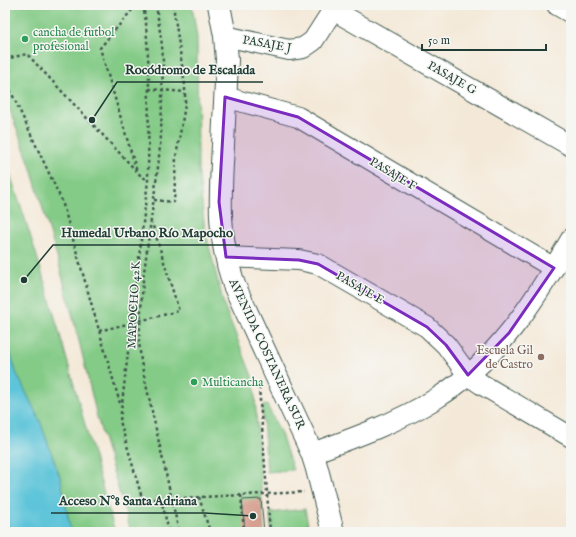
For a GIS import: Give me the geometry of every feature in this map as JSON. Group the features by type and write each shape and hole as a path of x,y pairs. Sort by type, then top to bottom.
{"main road":[{"name":"AVENIDA COSTANERA SUR","path":"219,5 225,36 226,60 219,202 221,230 226,257 234,285 312,454 319,475 333,532"}],"street":[{"path":"557,5 571,13"},
{"name":"PASAJE J","path":"225,36 289,50 302,48 313,40 334,7"},
{"name":"PASAJE G","path":"334,7 571,146"},
{"name":"PASAJE F","path":"225,97 298,117 554,268"},
{"path":"312,454 369,432 415,411 438,398 468,375 508,333 536,296 571,239"},
{"name":"PASAJE E","path":"226,257 299,260 318,264 433,332 446,345 468,375 485,387 571,437"}],"path":[{"path":"136,5 100,48 138,172"},
{"path":"143,5 146,23 149,89 148,180 120,421 142,498 161,499 307,491"},
{"name":"MAPOCHO 42K","path":"156,5 162,45 161,136 143,280 139,341 141,362 179,532"},
{"path":"154,200 174,202 176,157 185,105 185,92 173,5"},
{"path":"5,59 27,54 138,172 148,180"},
{"path":"5,79 62,201 122,408"},
{"path":"149,89 185,92"},
{"path":"99,330 179,311 151,220"},
{"path":"259,385 270,532"},
{"path":"241,495 244,532"},
{"path":"199,497 210,532"},
{"path":"161,499 169,532"}],"highlighted area":[{"path":"225,97 298,117 554,268 509,333 468,375 446,345 427,327 318,264 299,260 226,257 219,202"}],"green space":[{"path":"5,5 192,5 197,37 198,167 205,230 224,305 254,381 264,532 131,532 97,417 59,264 30,165 5,97"},
{"path":"5,160 50,299 115,532 5,532"},
{"path":"267,405 281,434 293,470 267,472 262,406"},
{"path":"305,509 308,525 300,532 271,532 270,513"}],"water":[{"path":"5,332 16,372 40,421 61,480 71,532 10,532 5,512"}],"building":[{"path":"261,499 264,532 245,532 242,500"}],"place":[{"name":"cancha de futbol profesional","path":"25,39"},
{"name":"Rocódromo de Escalada","path":"92,120"},
{"name":"Humedal Urbano Río Mapocho","path":"24,280"},
{"name":"Escuela Gil de Castro","path":"541,357"},
{"name":"Multicancha","path":"194,382"},
{"name":"Acceso N°8 Santa Adriana","path":"253,516"}]}
